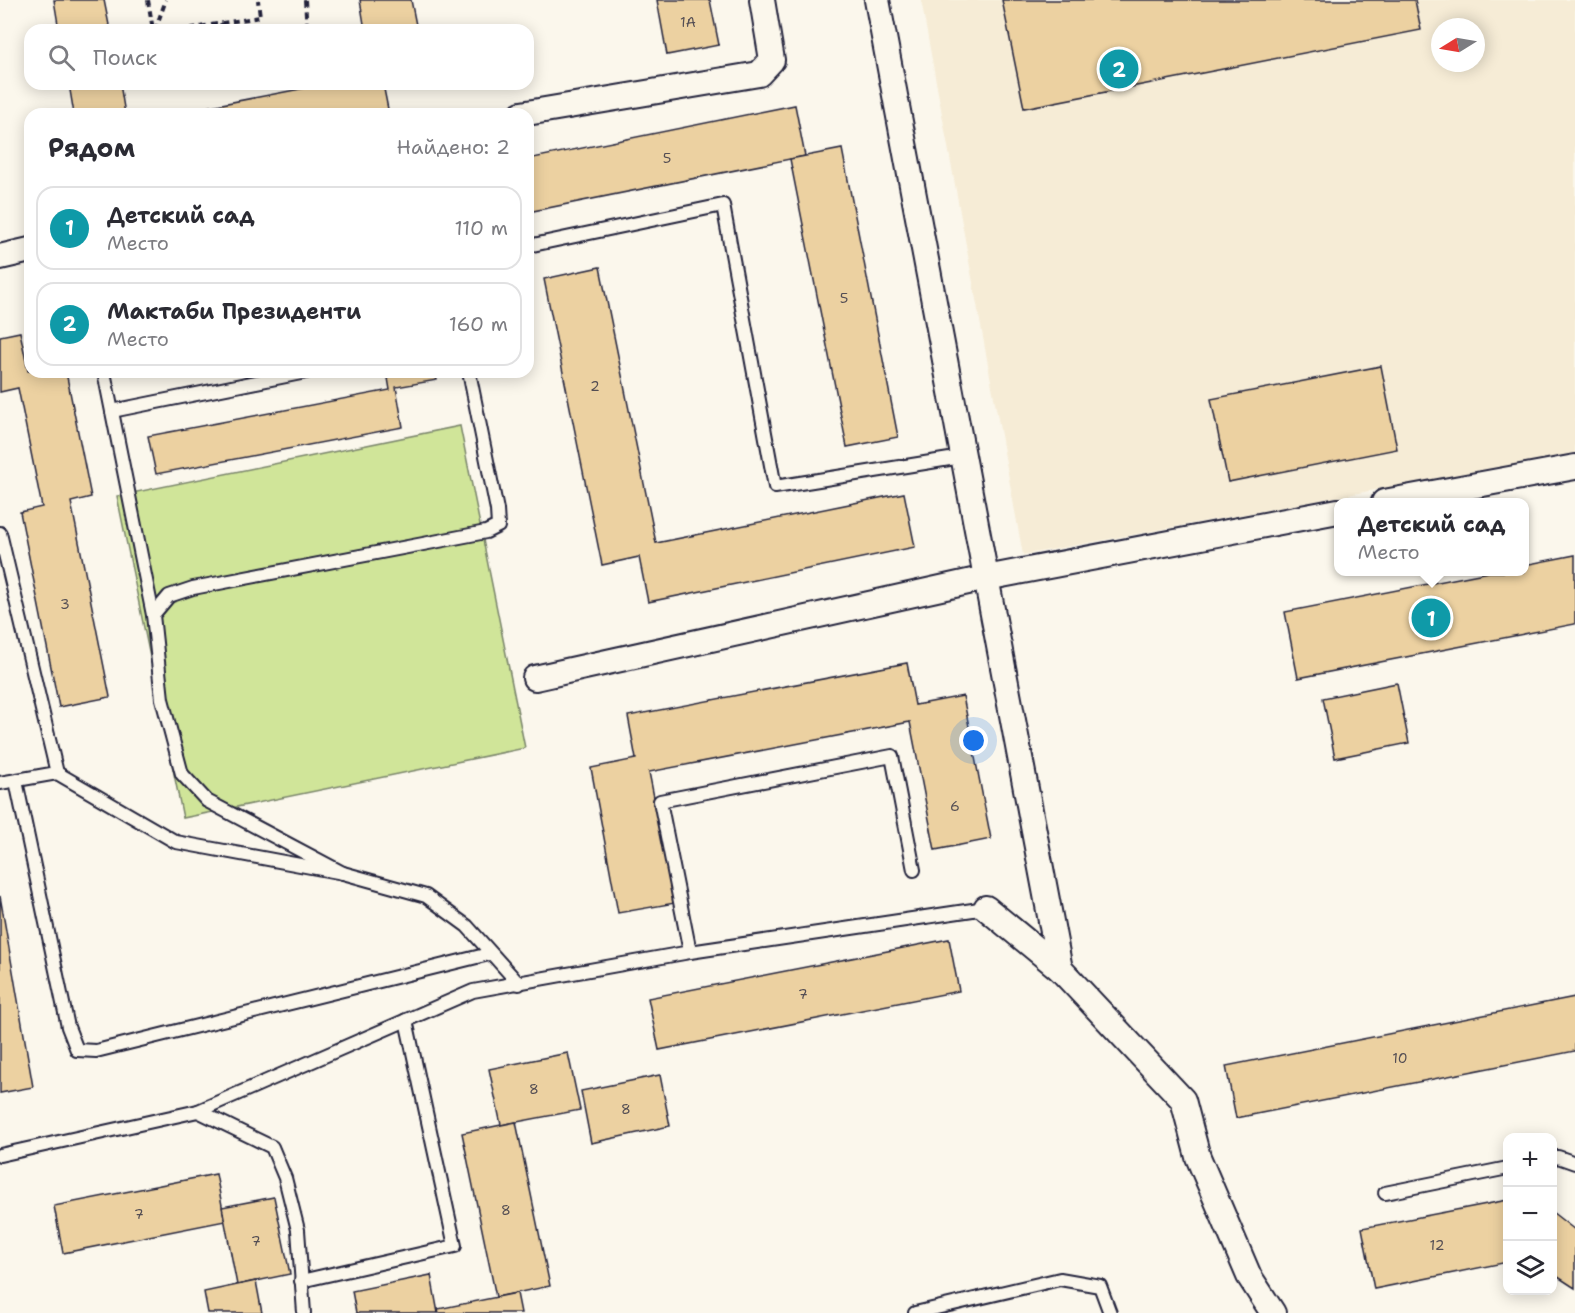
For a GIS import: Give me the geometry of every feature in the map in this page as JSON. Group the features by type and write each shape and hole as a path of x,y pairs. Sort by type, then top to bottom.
{"street":[{"path":"534,112 759,74 772,60 762,0"},
{"path":"877,0 1060,969"},
{"path":"0,256 24,251"},
{"path":"1405,498 1575,466"},
{"path":"535,678 986,578 1334,512"},
{"path":"986,908 1060,969 1183,1100 1198,1157 1249,1276 1273,1313"}],"lane":[{"path":"534,245 723,205 775,487 962,457"},
{"path":"105,378 153,615 162,699 182,774 207,801 344,873"},
{"path":"112,411 276,378"},
{"path":"153,615 170,596 193,588 486,532 498,526 497,510 470,378"},
{"path":"0,533 57,773"},
{"path":"690,952 660,801 892,756 914,870"},
{"path":"0,783 57,773 176,842 344,873 426,896 467,926 489,954 519,984"},
{"path":"16,781 68,1027 77,1050 96,1051 489,954"},
{"path":"0,1155 198,1111 472,991 690,952 986,908"},
{"path":"301,1281 455,1246 406,1020"},
{"path":"198,1111 272,1147 285,1178 297,1230 304,1313"},
{"path":"1557,1157 1575,1163"},
{"path":"1385,1193 1503,1169"},
{"path":"915,1313 1060,1279 1100,1286 1110,1313"}],"path":[{"path":"148,0 153,24"},
{"path":"156,24 166,0"},
{"path":"215,24 261,17 258,0"},
{"path":"304,0 306,24"}],"shaded area":[{"path":"921,0 1575,0 1575,453 1023,555"}],"green space":[{"path":"460,426 525,748 183,818 117,496"}],"building":[{"path":"54,0 104,0 109,24 58,24"},
{"path":"360,0 411,0 416,24 364,24"},
{"path":"657,0 710,0 719,45 667,55"},
{"path":"1002,0 1415,0 1421,30 1024,108"},
{"path":"70,90 121,90 124,108 73,108"},
{"path":"295,90 384,90 388,108 201,108"},
{"path":"795,105 805,156 534,211 534,158"},
{"path":"842,149 898,437 847,447 790,159"},
{"path":"600,267 656,543 904,493 915,547 648,602 639,557 602,565 544,279"},
{"path":"20,332 24,352 24,378 67,378 91,497 71,502 110,697 59,707 20,512 42,507 18,388 0,392 0,336"},
{"path":"1381,366 1397,449 1228,482 1211,399"},
{"path":"388,378 436,378 437,380 396,387 403,427 156,474 148,436 390,390"},
{"path":"1575,555 1575,624 1298,678 1285,612 1469,576 1529,576 1529,564"},
{"path":"907,663 915,705 963,696 991,839 935,850 910,722 649,772 675,903 618,913 591,768 636,759 628,716"},
{"path":"1397,683 1409,743 1335,758 1323,698"},
{"path":"0,896 33,1087 0,1093"},
{"path":"949,939 959,991 659,1050 648,998"},
{"path":"1575,997 1575,1051 1236,1118 1226,1066"},
{"path":"568,1053 580,1110 501,1125 489,1069"},
{"path":"660,1075 670,1126 591,1143 581,1091"},
{"path":"516,1122 550,1286 496,1297 462,1133"},
{"path":"216,1174 225,1221 63,1253 54,1206"},
{"path":"274,1197 290,1274 237,1285 222,1207"},
{"path":"1503,1201 1503,1263 1374,1289 1362,1228"},
{"path":"1557,1216 1575,1230 1575,1288 1557,1276"},
{"path":"431,1275 438,1313 356,1313 352,1291"},
{"path":"256,1281 262,1313 208,1313 204,1292"},
{"path":"517,1293 521,1313 439,1313 438,1309"}],"place":[{"name":"Мактаби Президенти","path":"1119,69"},
{"name":"Детский сад","path":"1431,618"}]}
